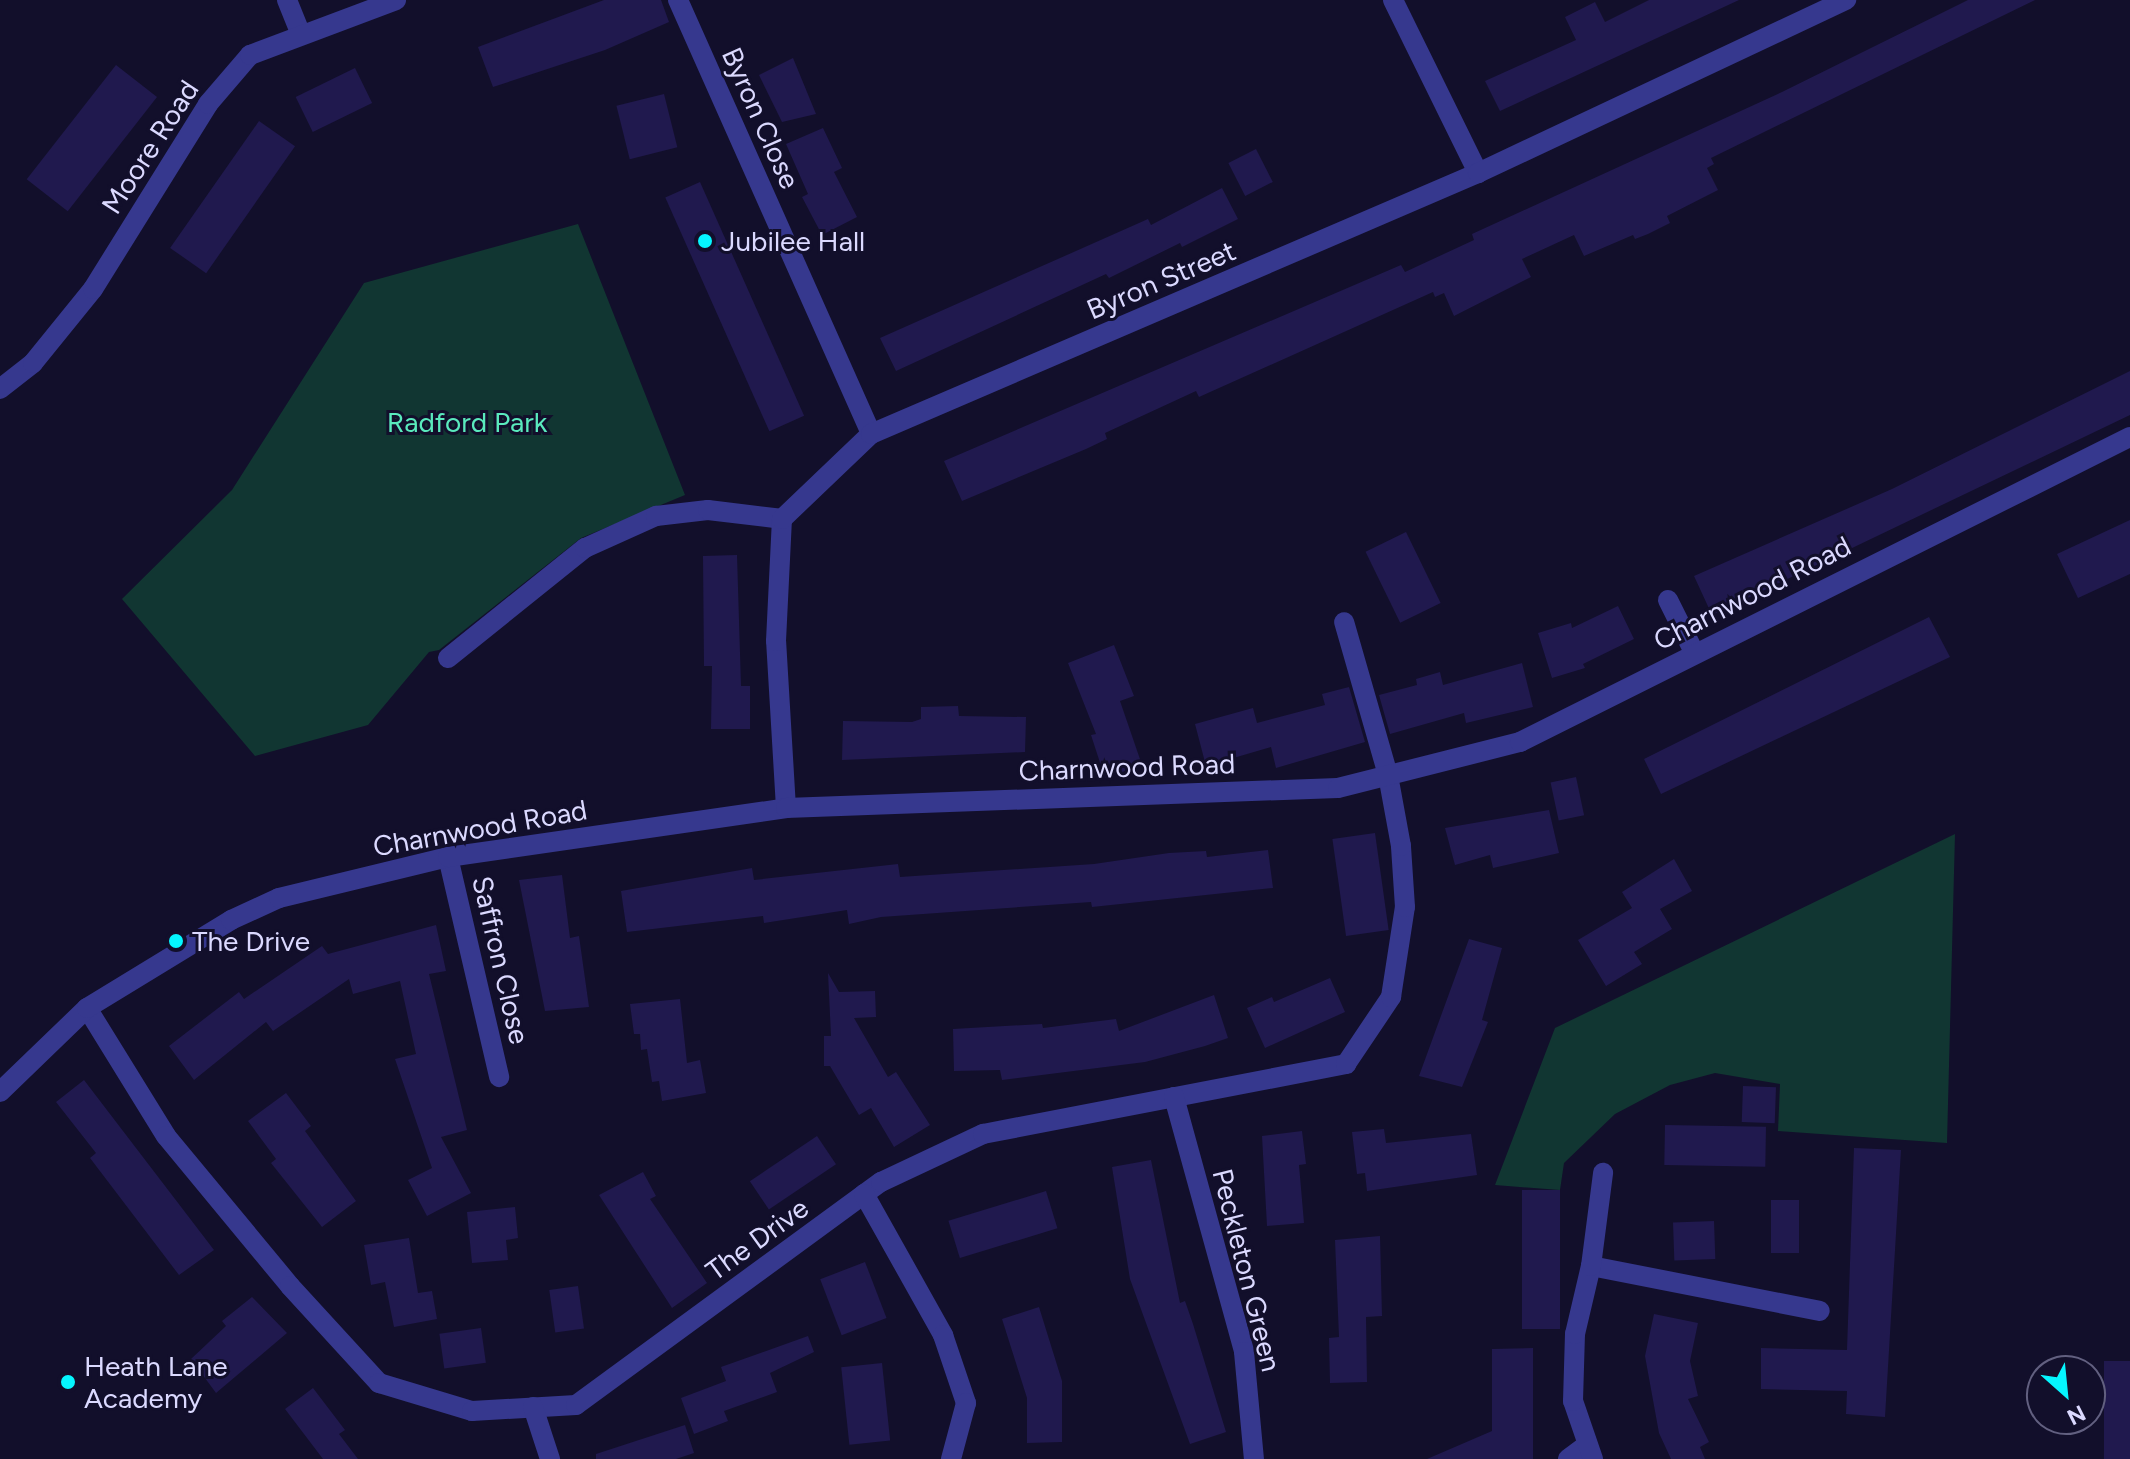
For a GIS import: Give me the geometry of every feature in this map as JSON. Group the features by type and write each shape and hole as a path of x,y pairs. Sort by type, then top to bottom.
{"street":[{"path":"287,0 300,33"},
{"name":"Moore Road","path":"0,389 33,363 93,289 208,104 250,55 300,33 396,0"},
{"name":"Byron Close","path":"678,0 871,434"},
{"path":"1393,0 1478,173"},
{"name":"Byron Street","path":"782,519 871,434 1478,173 1846,0"},
{"name":"Charnwood Road","path":"0,1092 87,1008 231,920 279,898 448,857 786,808 1338,788 1520,742 2130,437"},
{"path":"448,658 585,548 656,516 708,510 782,519 776,641 786,808"},
{"path":"1668,600 1695,654"},
{"name":"The Drive","path":"87,1008 166,1136 290,1286 379,1383 472,1411 576,1405 864,1194 983,1134 1346,1064 1391,997 1405,907 1401,846 1388,775 1344,622"},
{"name":"Saffron Close","path":"448,857 499,1077"},
{"name":"Peckleton Green","path":"1174,1097 1244,1352 1254,1459"},
{"path":"1582,1455 1573,1401 1575,1334 1591,1266 1603,1173"},
{"path":"864,1194 943,1335 966,1403 951,1459"},
{"path":"1591,1266 1820,1311"},
{"path":"533,1407 550,1459"}],"green space":[{"name":"Radford Park","path":"578,224 685,495 581,538 439,650 429,652 368,725 255,756 122,599 232,490 364,283"},
{"path":"1955,834 1947,1143 1778,1131 1780,1084 1715,1073 1670,1085 1615,1114 1564,1163 1560,1190 1495,1185 1555,1028"}],"building":[{"path":"604,0 661,0 669,22 605,50 493,87 478,47"},
{"path":"1649,0 1739,0 1500,111 1485,81 1576,40 1565,17 1595,2 1605,22"},
{"path":"1968,0 2035,0 1711,158 1714,164 1707,168 1718,190 1667,216 1670,223 1648,234 1635,239 1633,235 1584,256 1574,235 1522,259 1531,277 1454,316 1444,293 1435,297 1433,292 1199,397 1196,391 1105,433 1107,439 1086,449 962,501 944,461 1401,265 1405,272 1474,240 1472,234 1782,92"},
{"path":"793,58 816,114 782,122 759,75"},
{"path":"116,65 157,97 68,211 27,179"},
{"path":"355,68 372,103 313,132 296,97"},
{"path":"664,94 677,147 630,159 616,106"},
{"path":"259,121 295,146 206,273 170,248"},
{"path":"823,128 842,168 834,172 857,217 822,235 802,197 808,194 786,144"},
{"path":"1256,149 1273,182 1245,196 1228,163"},
{"path":"700,182 804,416 769,431 665,197"},
{"path":"1222,188 1238,219 1109,278 1106,274 896,371 880,338 1148,219 1151,225"},
{"path":"2130,371 2130,415 1712,615 1694,576 1892,489"},
{"path":"2130,520 2130,574 2078,598 2057,554"},
{"path":"1406,532 1441,603 1400,623 1366,552"},
{"path":"737,555 741,686 750,686 750,729 711,729 712,666 704,666 703,556"},
{"path":"1618,606 1634,639 1583,664 1585,668 1552,678 1538,633 1571,623 1572,628"},
{"path":"1929,617 1950,657 1661,794 1644,759"},
{"path":"1114,645 1134,696 1120,701 1142,765 1105,778 1091,735 1096,734 1068,663"},
{"path":"1522,663 1533,707 1466,723 1464,713 1390,734 1379,695 1417,685 1416,679 1440,672 1443,685"},
{"path":"1349,687 1365,742 1276,768 1271,747 1206,766 1195,724 1253,708 1257,723 1325,705 1322,694"},
{"path":"958,706 959,716 1026,717 1025,752 842,760 843,721 912,722 921,719 921,707"},
{"path":"1576,777 1584,815 1559,821 1551,782"},
{"path":"1549,810 1559,853 1493,868 1490,855 1455,865 1445,828"},
{"path":"1375,833 1389,930 1346,936 1332,839"},
{"path":"1268,850 1273,888 1092,907 1091,902 881,917 849,924 847,910 764,923 763,916 627,932 621,891 752,868 754,880 898,864 900,877 1094,864 1169,853 1206,851 1207,857"},
{"path":"1674,859 1692,891 1660,909 1672,929 1634,952 1642,964 1606,986 1578,940 1632,908 1622,892"},
{"path":"562,875 570,938 579,936 589,1007 545,1011 519,880"},
{"path":"436,925 446,971 429,974 467,1130 441,1137 471,1193 427,1216 408,1180 432,1168 395,1059 416,1054 400,981 353,994 349,979 273,1031 266,1022 194,1080 169,1046 239,992 244,999 322,946 328,954"},
{"path":"1469,939 1502,948 1482,1020 1488,1022 1462,1087 1419,1076"},
{"path":"828,973 839,992 875,991 876,1017 854,1018 888,1077 896,1072 930,1125 894,1147 871,1108 859,1115 830,1066 824,1066 824,1036 831,1036"},
{"path":"1330,978 1345,1012 1265,1048 1247,1008 1272,997 1274,1002"},
{"path":"1214,995 1228,1038 1205,1046 1145,1062 1002,1080 1000,1070 954,1071 953,1029 1042,1024 1043,1028 1116,1019 1119,1031"},
{"path":"680,999 687,1063 700,1060 706,1093 662,1101 659,1081 652,1082 647,1049 641,1050 640,1034 634,1034 630,1004"},
{"path":"84,1080 214,1250 179,1275 90,1158 96,1153 56,1102"},
{"path":"1743,1086 1776,1087 1775,1123 1742,1122"},
{"path":"286,1093 311,1126 305,1131 356,1201 322,1227 271,1163 276,1159 248,1121"},
{"path":"1665,1125 1766,1127 1765,1167 1664,1165"},
{"path":"1384,1129 1386,1143 1471,1134 1477,1175 1367,1191 1365,1173 1357,1174 1352,1132"},
{"path":"1302,1131 1306,1164 1299,1165 1304,1223 1267,1226 1262,1136"},
{"path":"817,1136 836,1164 769,1209 750,1181"},
{"path":"1854,1148 1901,1150 1885,1417 1846,1414 1847,1391 1761,1389 1761,1348 1847,1350"},
{"path":"1151,1160 1180,1303 1185,1301 1226,1432 1190,1444 1130,1279 1112,1167"},
{"path":"643,1172 656,1196 650,1199 707,1283 672,1308 599,1195"},
{"path":"1522,1190 1560,1190 1560,1329 1522,1329"},
{"path":"1046,1191 1057,1228 960,1258 948,1221"},
{"path":"1771,1200 1799,1200 1799,1253 1771,1253"},
{"path":"515,1207 518,1238 506,1240 508,1260 472,1263 467,1212"},
{"path":"1714,1221 1715,1259 1674,1260 1673,1222"},
{"path":"1380,1236 1382,1316 1366,1317 1367,1382 1330,1383 1329,1338 1339,1337 1335,1240"},
{"path":"409,1238 418,1293 432,1291 437,1319 394,1327 385,1282 371,1285 364,1245"},
{"path":"865,1262 887,1318 842,1335 820,1279"},
{"path":"578,1286 584,1329 555,1333 549,1290"},
{"path":"252,1297 287,1333 216,1393 191,1359 226,1326 222,1321"},
{"path":"1039,1307 1062,1381 1062,1442 1027,1443 1027,1398 1002,1319"},
{"path":"1654,1314 1698,1323 1690,1361 1698,1396 1688,1399 1709,1442 1700,1447 1705,1459 1671,1459 1659,1433 1645,1356"},
{"path":"481,1328 486,1363 444,1369 439,1334"},
{"path":"808,1336 814,1352 770,1373 777,1392 724,1411 728,1421 694,1434 681,1398 726,1381 721,1367"},
{"path":"1533,1348 1533,1459 1427,1459 1492,1431 1492,1349"},
{"path":"2106,1361 2130,1361 2130,1459 2104,1459"},
{"path":"882,1363 890,1441 849,1445 841,1367"},
{"path":"313,1388 345,1430 339,1434 358,1459 323,1459 285,1409"},
{"path":"685,1425 694,1453 676,1459 596,1459 596,1454"}],"place":[{"name":"Jubilee Hall","path":"705,241"},
{"name":"The Drive","path":"176,941"},
{"name":"Heath Lane Academy","path":"68,1382"}]}
